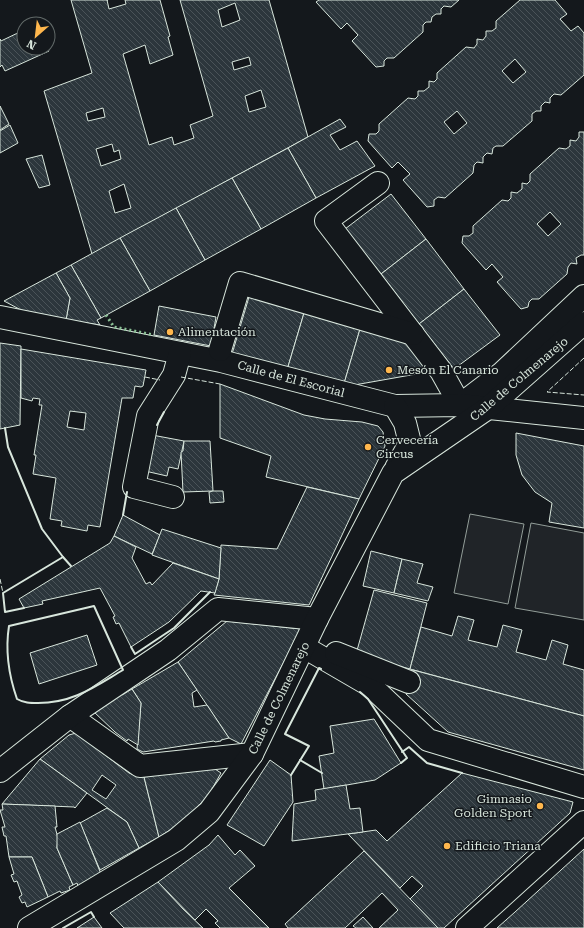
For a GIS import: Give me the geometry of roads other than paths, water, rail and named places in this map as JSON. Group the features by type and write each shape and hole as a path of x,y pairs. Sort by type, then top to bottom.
{"street":[{"path":"378,183 326,221 441,371 460,405"},
{"path":"220,350 240,283 413,334"},
{"name":"Calle de Colmenarejo","path":"460,405 502,373 584,296"},
{"name":"Calle de El Escorial","path":"0,317 221,361 395,406 460,405 584,418"},
{"name":"Calle de Colmenarejo","path":"393,473 488,408 584,323"},
{"path":"173,497 134,487 148,416 174,375 180,353"},
{"name":"Calle de Colmenarejo","path":"29,928 176,840 209,812 252,754 317,619 410,443 405,422 395,406"},
{"path":"0,771 70,716 168,650 218,609 317,619"},
{"path":"305,644 409,682"},
{"path":"305,644 371,686 428,740 584,788"},
{"path":"70,716 140,766 252,754"},
{"path":"467,928 584,822"}],"place":[{"name":"Alimentación","path":"170,332"},
{"name":"Mesón El Canario","path":"389,370"},
{"name":"Cervecería Circus","path":"368,447"},
{"name":"Gimnasio Golden Sport","path":"540,806"},
{"name":"Edificio Triana","path":"447,846"}]}
